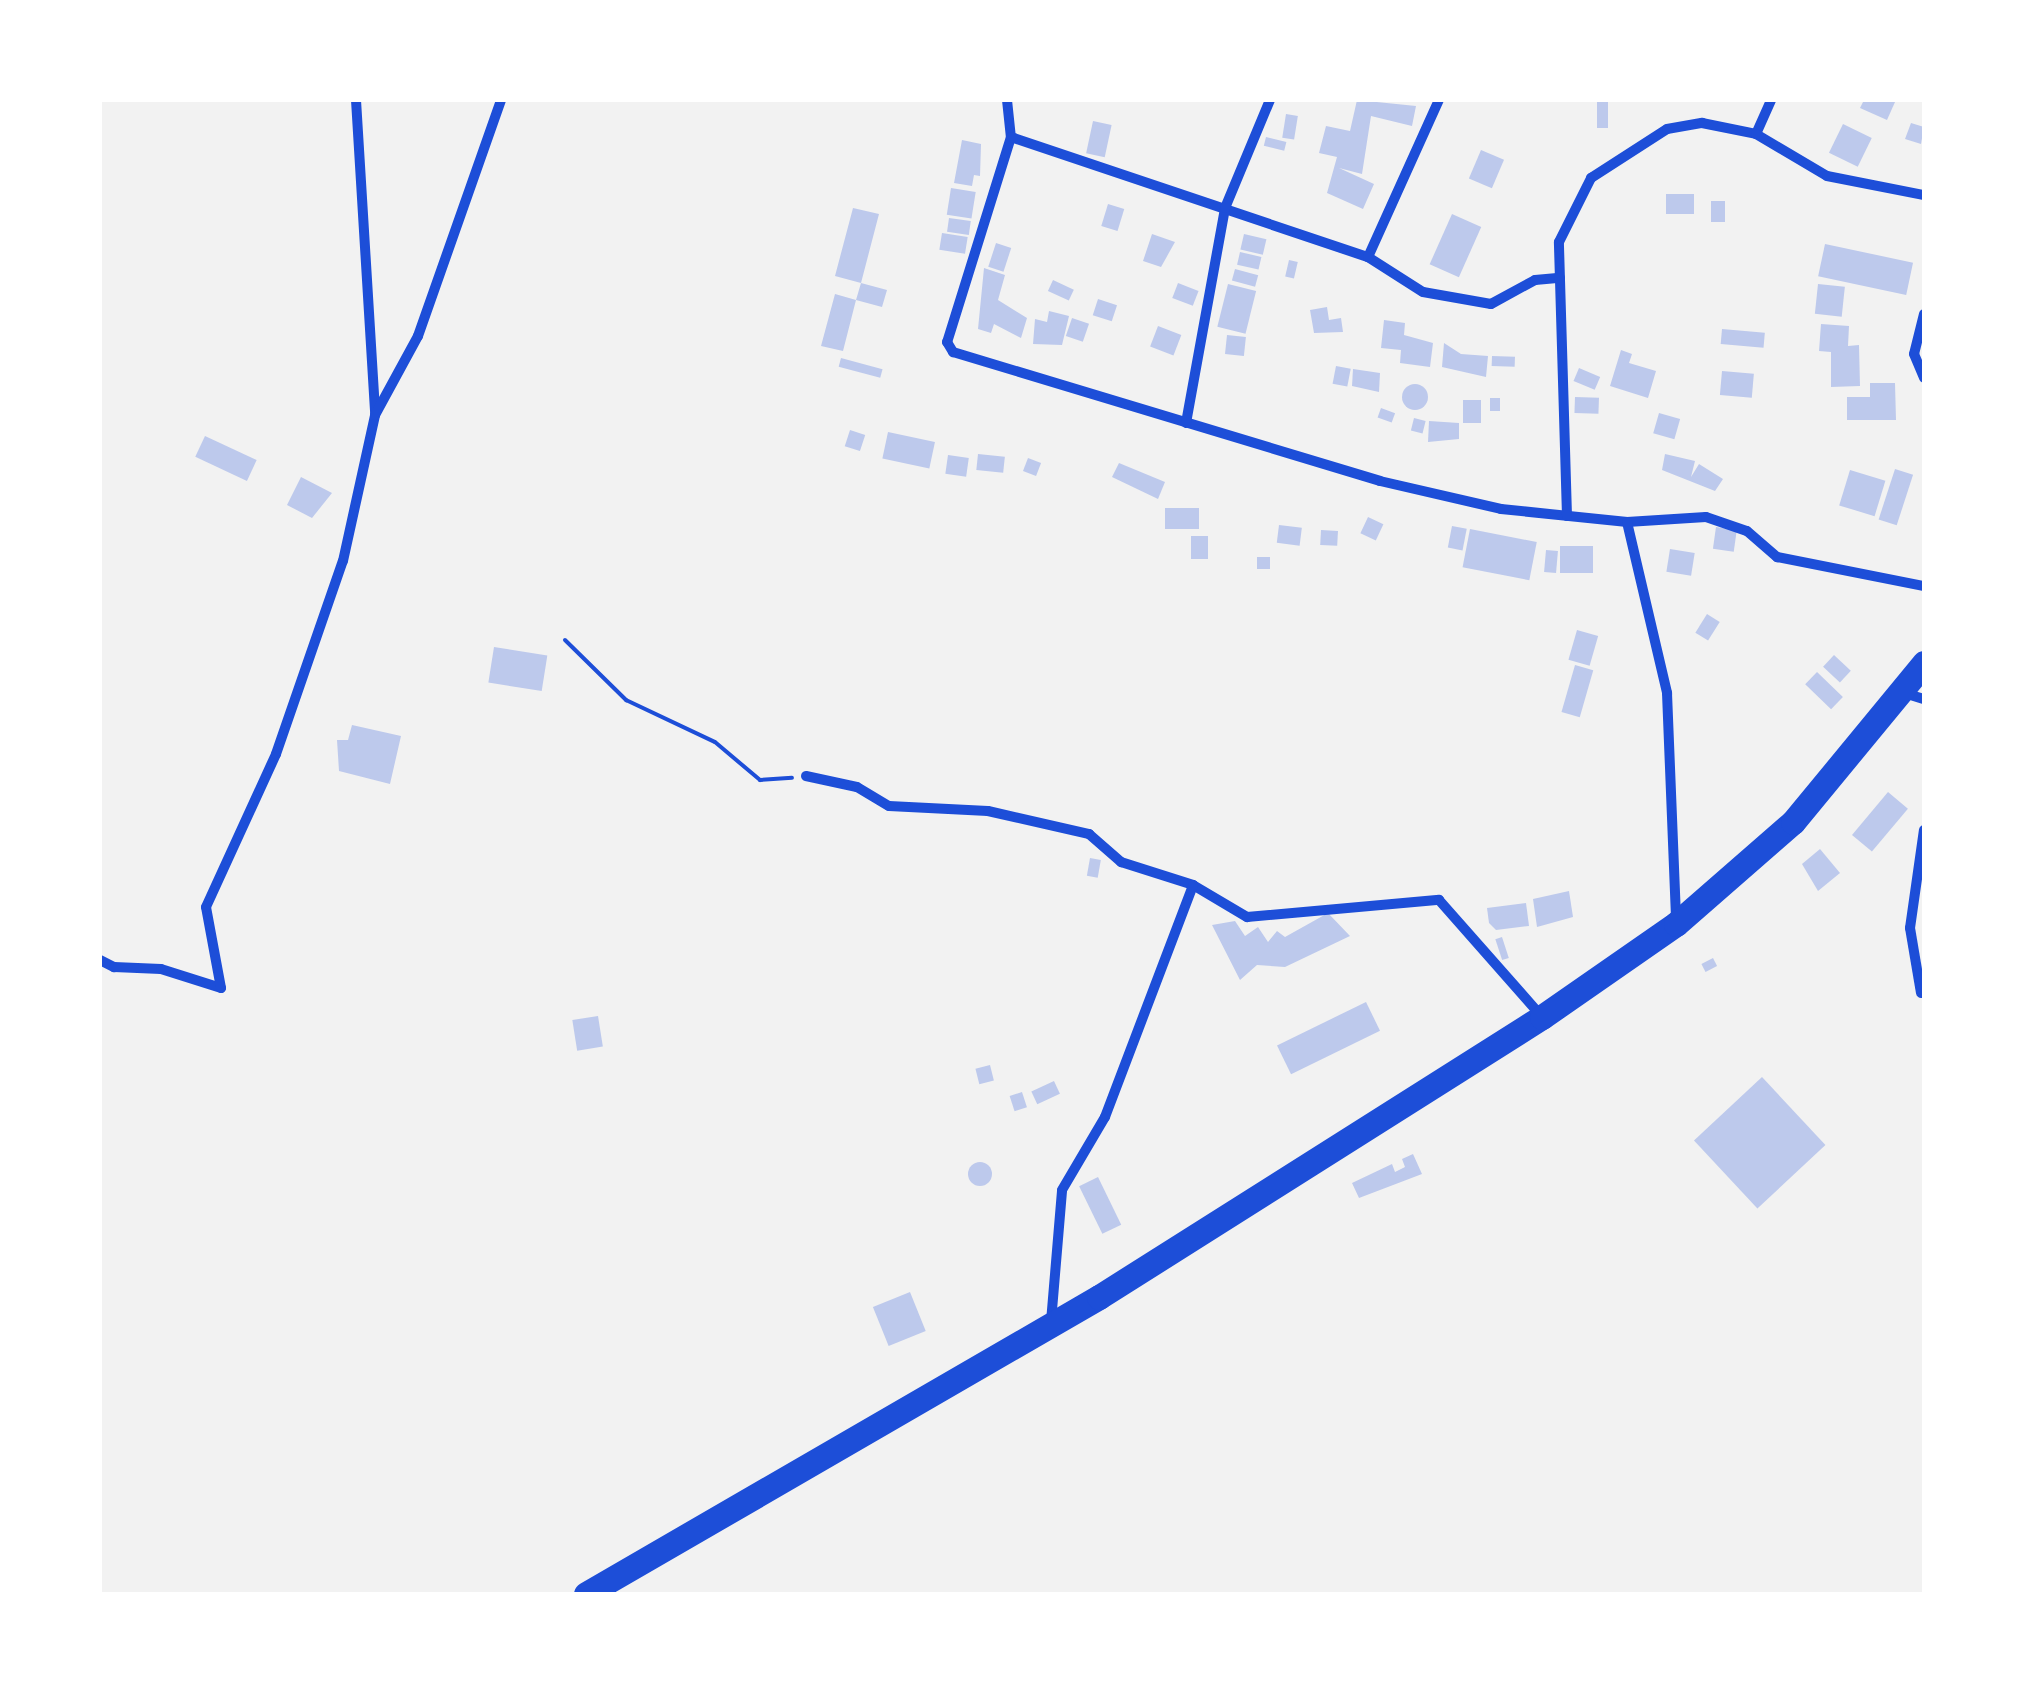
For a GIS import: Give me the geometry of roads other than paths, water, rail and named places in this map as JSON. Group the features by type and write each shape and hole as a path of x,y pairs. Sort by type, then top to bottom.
{"highway":[{"path":"586,1594 1051,1323 1542,1017 1676,924 1792,822 1914,696 1924,663"}],"street":[{"path":"100,960 114,968 161,969 221,988 206,907 276,754 342,561 375,414 356,100"},
{"path":"375,414 418,336 501,100"},
{"path":"1008,100 1011,137 947,348 1397,485 1500,510 1627,522 1722,520 1748,531 1777,556 1924,586"},
{"path":"1186,423 1225,208 1270,100"},
{"path":"1368,257 1439,100"},
{"path":"1756,134 1771,100"},
{"path":"1567,516 1558,242 1591,178 1667,129 1702,124 1756,134 1828,176 1924,196"},
{"path":"1011,137 1368,257 1422,292 1491,304 1534,280 1560,278"},
{"path":"1924,314 1914,354 1924,378"},
{"path":"1627,522 1667,693 1676,924"},
{"path":"806,776 856,788 889,806 988,811 1088,834 1122,862 1193,885 1247,917 1439,900 1542,1017"},
{"path":"1922,993 1910,928 1924,830"},
{"path":"1051,1323 1062,1190 1104,1118 1193,885"}]}
